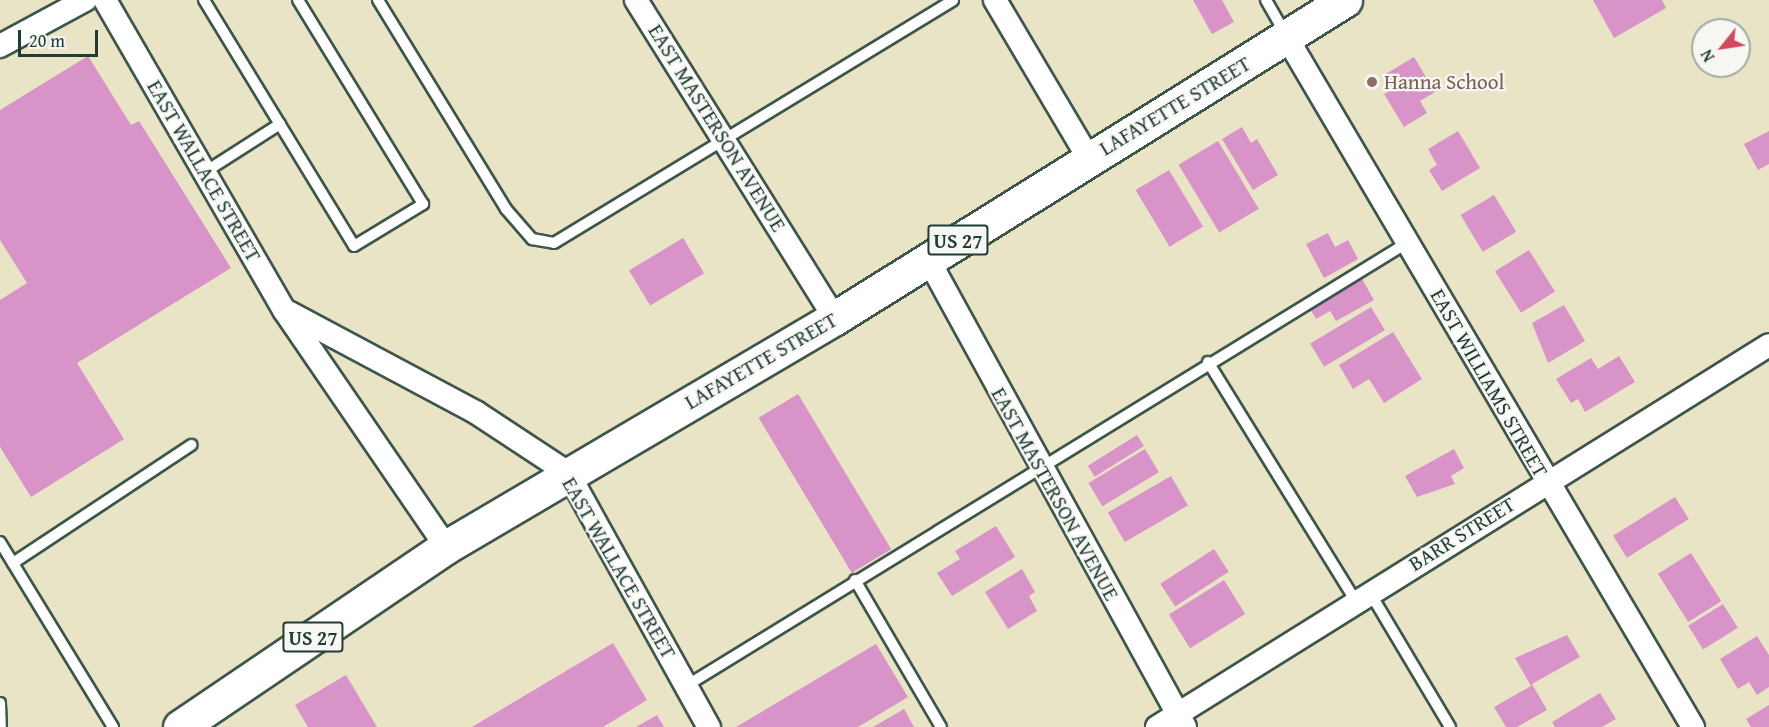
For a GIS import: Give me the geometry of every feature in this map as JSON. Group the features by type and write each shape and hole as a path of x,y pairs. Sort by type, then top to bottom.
{"highway":[{"name":"LAFAYETTE STREET","path":"192,724 446,547 568,473 835,318 1345,0"}],"street":[{"path":"0,46 85,0"},
{"name":"EAST WALLACE STREET","path":"105,0 284,310 446,547"},
{"name":"EAST MASTERSON AVENUE","path":"636,0 835,318"},
{"path":"995,0 1089,159"},
{"name":"EAST WILLIAMS STREET","path":"1287,38 1546,482 1693,727"},
{"name":"EAST MASTERSON AVENUE","path":"928,259 1038,465 1181,721"},
{"name":"EAST WALLACE STREET","path":"284,310 477,413 568,473 709,727"},
{"name":"BARR STREET","path":"1157,727 1181,721 1362,596 1769,345"}],"lane":[{"path":"204,0 354,246 423,204 298,0"},
{"path":"378,0 506,209 532,239 554,243 726,143 952,0"},
{"path":"1266,0 1287,38"},
{"path":"205,172 280,124"},
{"path":"686,686 1038,465 1407,243"},
{"path":"1208,362 1450,727"},
{"path":"13,563 191,445"},
{"path":"0,542 113,727"},
{"path":"855,580 941,727"},
{"path":"0,703 2,727"}],"building":[{"path":"1193,0 1222,0 1234,22 1212,34"},
{"path":"1593,0 1662,0 1666,8 1614,38"},
{"path":"88,56 131,125 139,121 231,268 77,363 124,439 31,497 0,447 0,300 27,283 0,240 0,110"},
{"path":"1414,57 1435,92 1420,101 1427,113 1404,127 1384,94 1393,89 1384,75"},
{"path":"1242,127 1251,143 1257,139 1278,175 1253,190 1222,139"},
{"path":"1458,131 1480,168 1442,191 1429,170 1437,165 1428,149"},
{"path":"1769,131 1769,164 1758,170 1744,144"},
{"path":"1218,141 1259,209 1219,232 1179,165"},
{"path":"1169,170 1203,227 1170,247 1136,190"},
{"path":"1494,195 1516,232 1483,252 1461,215"},
{"path":"1328,233 1335,247 1348,240 1358,259 1324,278 1306,244"},
{"path":"683,238 704,273 650,306 629,270"},
{"path":"1529,250 1555,292 1521,313 1495,271"},
{"path":"1361,277 1374,300 1336,321 1330,311 1316,319 1309,307"},
{"path":"1564,305 1585,341 1548,363 1532,323"},
{"path":"1371,307 1385,330 1324,367 1310,344"},
{"path":"1393,332 1422,379 1384,403 1369,379 1353,389 1339,365"},
{"path":"1619,356 1635,382 1585,412 1578,399 1571,403 1556,379 1591,358 1598,369"},
{"path":"798,394 891,549 852,573 759,418"},
{"path":"1137,435 1144,446 1095,477 1088,466"},
{"path":"1145,449 1159,472 1102,506 1088,483"},
{"path":"1454,449 1464,468 1451,476 1455,484 1417,497 1405,476"},
{"path":"1171,476 1188,505 1125,542 1108,512"},
{"path":"1675,497 1689,519 1627,558 1613,536"},
{"path":"996,526 1015,557 952,596 937,573 960,559 955,551"},
{"path":"1214,549 1229,572 1175,607 1160,584"},
{"path":"1691,553 1721,601 1688,622 1658,574"},
{"path":"1022,569 1035,592 1029,596 1037,611 1008,629 985,592"},
{"path":"1224,580 1245,614 1190,648 1169,614"},
{"path":"1723,604 1738,628 1703,649 1688,626"},
{"path":"1567,635 1580,657 1532,684 1547,710 1517,727 1506,727 1494,707 1531,686 1515,658"},
{"path":"1757,636 1769,655 1769,687 1757,695 1749,682 1738,689 1720,659"},
{"path":"613,643 647,700 603,727 472,727"},
{"path":"876,644 908,697 858,727 736,727"},
{"path":"346,675 377,727 308,727 295,705"},
{"path":"1600,693 1616,719 1602,727 1555,727 1552,722"},
{"path":"1769,705 1769,727 1751,727 1746,719"},
{"path":"904,709 914,727 873,727"},
{"path":"657,715 664,727 636,727"}],"place":[{"name":"Hanna School","path":"1372,82"}]}
